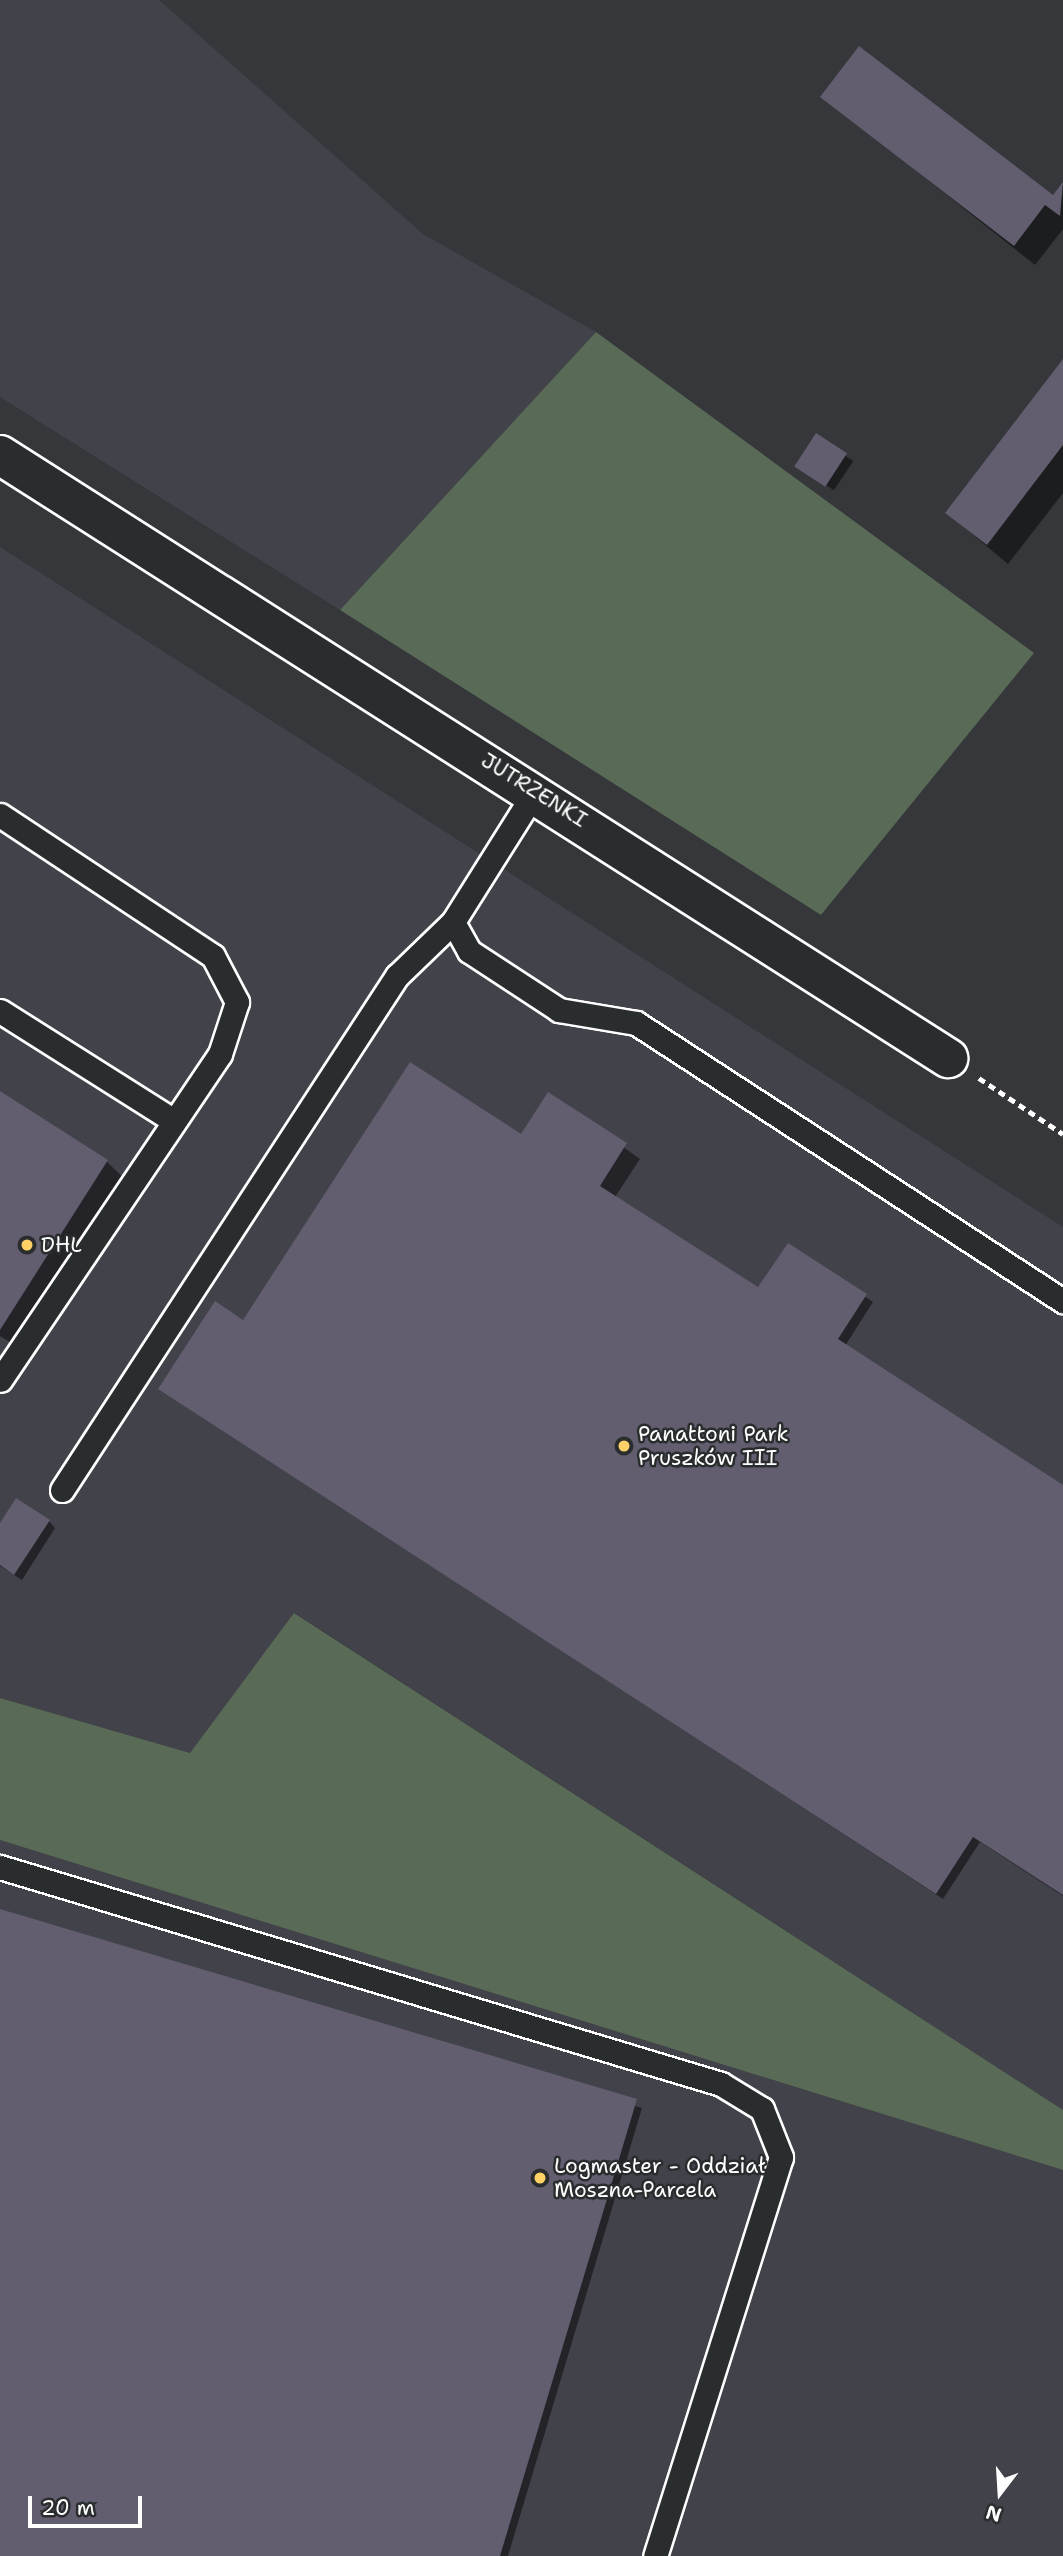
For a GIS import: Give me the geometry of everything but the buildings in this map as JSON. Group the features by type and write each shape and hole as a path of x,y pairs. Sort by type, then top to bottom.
{"street":[{"name":"JUTRZENKI","path":"0,455 536,790 948,1058"}],"lane":[{"path":"62,1490 397,976 453,922 536,790"},
{"path":"0,815 213,956 237,1003 220,1054 0,1380"},
{"path":"453,922 469,951 559,1010 636,1023 1063,1301"},
{"path":"0,1012 174,1121"},
{"path":"0,1867 721,2084 762,2109 781,2157 656,2556"}],"path":[{"path":"948,1058 1063,1133"}],"shaded area":[{"path":"0,0 159,0 423,234 596,332 340,610 0,397"},
{"path":"0,547 1063,1227 1063,2110 295,1613 190,1753 0,1698"},
{"path":"0,1840 1063,2170 1063,2556 0,2556"}],"green space":[{"path":"596,332 1034,653 821,915 340,610"},
{"path":"294,1613 1063,2110 1063,2170 0,1840 0,1698 190,1753"}],"place":[{"name":"DHL","path":"27,1245"},
{"name":"Panattoni Park Pruszków III","path":"624,1446"},
{"name":"Logmaster - Oddział Moszna-Parcela","path":"540,2178"}]}
